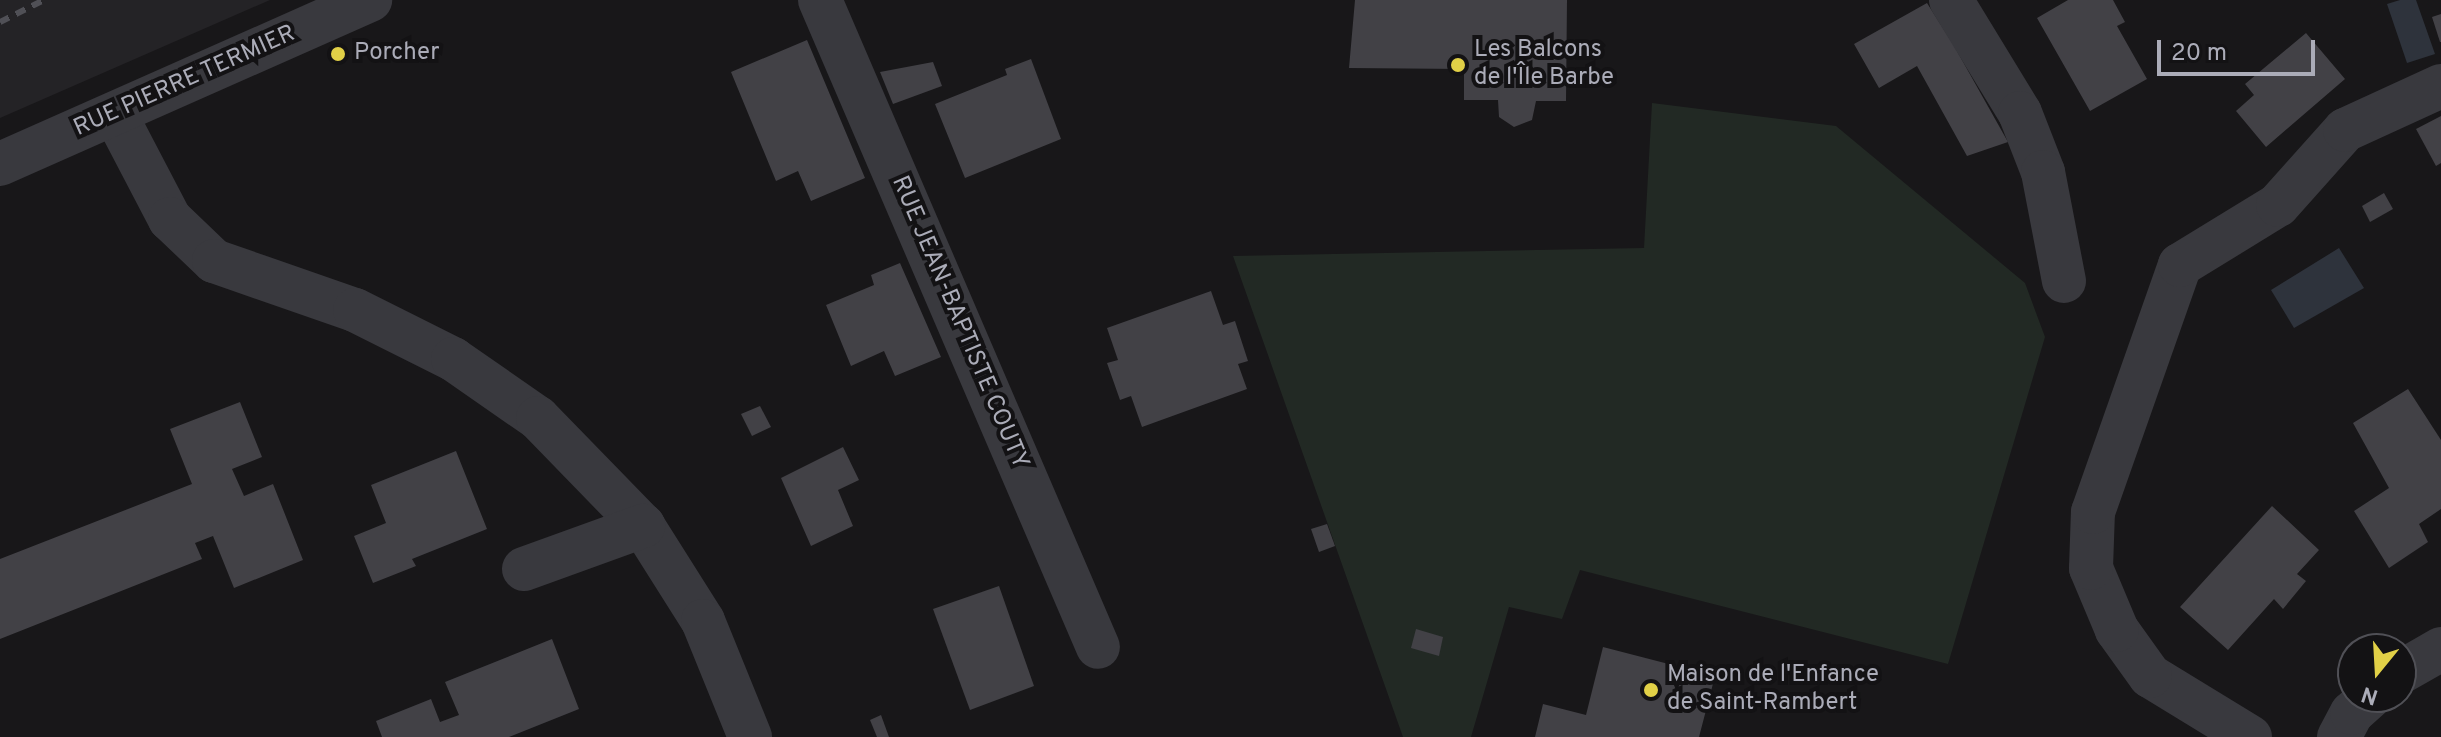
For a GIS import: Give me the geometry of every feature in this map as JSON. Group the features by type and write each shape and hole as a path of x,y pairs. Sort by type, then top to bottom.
{"street":[{"name":"RUE PIERRE TERMIER","path":"0,164 370,0"},
{"name":"RUE JEAN-BAPTISTE COUTY","path":"820,0 1098,647"},
{"path":"1951,0 2020,113 2043,172 2064,281"},
{"path":"2250,737 2150,676 2117,630 2091,568 2093,512 2180,265 2278,205 2345,130 2441,86"},
{"path":"115,114 170,219 214,261 355,310 453,359 538,418 643,526 703,621 750,737"},
{"path":"524,569 643,526"},
{"path":"2417,663 2441,649"},
{"path":"2339,737 2352,713"}],"shaded area":[{"path":"0,0 270,0 0,118"},
{"path":"2416,0 2435,54 2407,63 2387,4"},
{"path":"1652,103 1836,126 2025,283 2045,337 1948,664 1580,570 1562,619 1509,607 1471,737 1403,737 1233,256 1644,248"},
{"path":"2339,248 2364,288 2294,328 2271,290"}],"building":[{"name":"Les Balcons de l'Île Barbe","path":"1355,0 1567,0 1566,101 1536,101 1532,120 1514,127 1499,117 1498,100 1464,100 1464,69 1349,68"},
{"path":"2068,0 2113,0 2125,22 2117,26 2147,79 2090,111 2037,18"},
{"path":"1927,3 2008,142 1967,156 1917,66 1879,88 1854,44"},
{"path":"2441,14 2441,42 2440,42 2432,17"},
{"path":"2306,33 2345,79 2266,147 2236,111 2254,95 2245,84"},
{"path":"807,40 865,178 811,201 798,171 776,181 731,72"},
{"path":"1031,59 1061,139 965,178 935,104 1007,75 1005,69"},
{"path":"933,62 942,86 893,104 880,72"},
{"path":"2441,116 2441,163 2436,166 2416,129"},
{"path":"2384,193 2393,209 2370,222 2362,206"},
{"path":"900,263 941,357 895,376 884,351 851,366 826,305 874,285 871,275"},
{"path":"1211,291 1223,325 1235,321 1248,361 1238,364 1247,389 1142,427 1131,396 1120,400 1107,363 1118,360 1107,328"},
{"path":"2408,389 2441,440 2441,509 2419,524 2428,542 2389,568 2354,511 2389,488 2353,423"},
{"path":"240,402 262,457 232,469 244,496 273,484 303,560 234,588 213,536 195,543 202,559 0,639 0,559 192,484 170,429"},
{"path":"760,406 771,427 752,436 741,414"},
{"path":"843,447 859,480 838,490 853,526 811,546 781,478"},
{"path":"456,451 487,529 412,559 416,566 373,583 354,536 386,523 371,485"},
{"path":"2272,506 2319,550 2297,574 2306,581 2283,609 2274,599 2228,650 2180,607"},
{"path":"1327,524 1335,546 1319,552 1311,529"},
{"path":"999,586 1034,686 970,710 933,609"},
{"path":"1416,629 1443,637 1439,656 1411,648"},
{"path":"552,639 579,709 509,737 382,737 376,721 431,699 440,722 459,715 445,682"},
{"name":"Maison de l'Enfance de Saint-Rambert","path":"1603,647 1715,676 1699,737 1535,737 1543,704 1586,715"},
{"path":"881,715 889,737 877,737 870,720"}],"railway":[{"path":"0,22 44,0"}],"place":[{"name":"Porcher","path":"338,54"},
{"name":"Les Balcons de l'Île Barbe","path":"1458,65"},
{"name":"Maison de l'Enfance de Saint-Rambert","path":"1651,690"}]}
